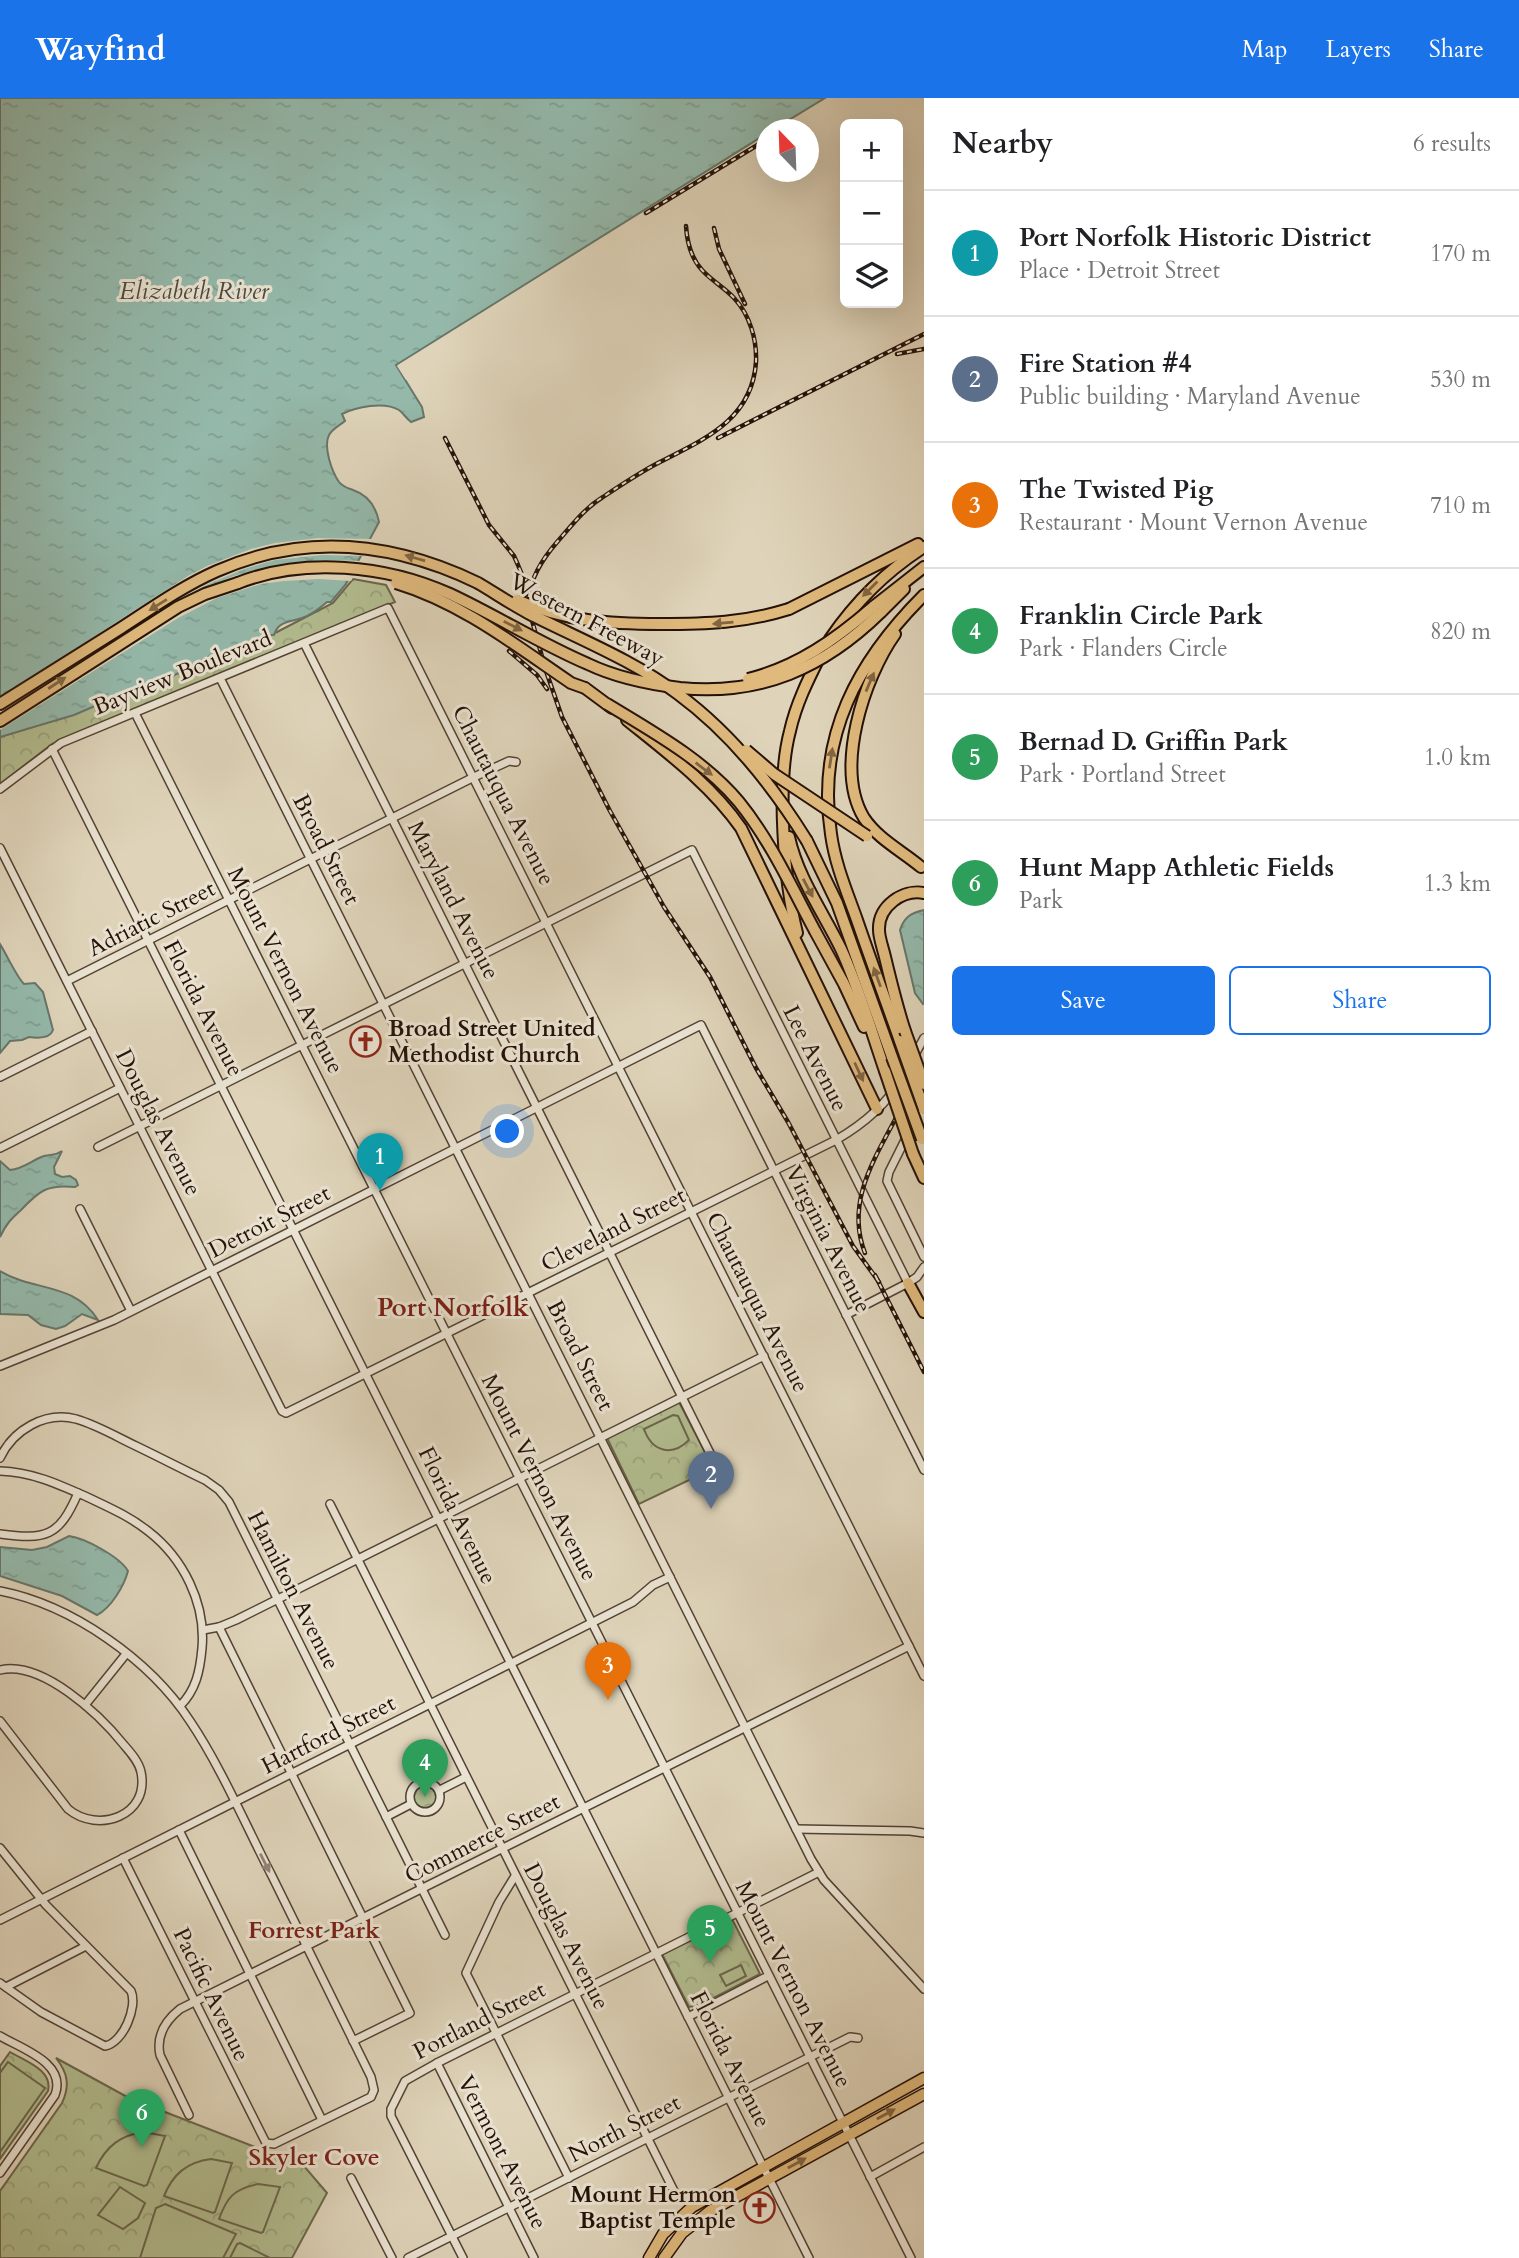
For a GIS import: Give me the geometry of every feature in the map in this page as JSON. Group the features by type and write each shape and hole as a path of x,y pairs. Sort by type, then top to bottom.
{"highway":[{"path":"478,583 543,610 584,620 611,624 720,624 760,618 789,608 924,541"},
{"name":"Western Freeway","path":"0,704 191,584 240,562 318,547 380,550 432,563 478,583 526,612 649,675 677,693 717,725 769,786 807,841 837,903 923,1142"},
{"path":"808,966 792,913 785,845 785,763 789,734 807,683 825,648 857,602 876,582 924,547"},
{"path":"0,721 169,612 196,598 260,574 311,568 372,572 406,579 449,594 605,672 635,681 698,690 730,688 780,679 828,655 863,629 877,609 924,569"},
{"path":"237,583 295,573 325,573 371,577 399,584 443,601 467,614 607,704 717,798 741,828 877,1109"},
{"path":"923,868 888,843 868,823 855,795 853,768 859,712 870,680 892,638 924,597"},
{"path":"924,597 881,642 857,678 838,727 828,780 833,848 840,873 924,1084"},
{"path":"607,704 661,737 702,768 739,802 769,848 816,931 885,1071"},
{"path":"717,725 774,774 867,836 923,868"},
{"path":"784,800 798,867 840,947 853,979 913,1154 924,1178"},
{"path":"924,893 912,892 897,897 884,914 878,930 903,1036 924,1109"},
{"path":"908,1283 924,1312"}],"main road":[{"path":"649,2258 663,2234 692,2207 924,2078"},
{"path":"664,2258 674,2242 692,2223 924,2094"}],"street":[{"name":"Bayview Boulevard","path":"0,789 52,749 388,608"},
{"name":"Chautauqua Avenue","path":"388,608 924,1676"},
{"name":"Maryland Avenue","path":"304,643 721,1475"},
{"name":"Broad Street","path":"220,678 819,1872 924,1989"},
{"name":"Mount Vernon Avenue","path":"135,713 911,2258"},
{"name":"Florida Avenue","path":"52,749 809,2258"},
{"name":"Adriatic Street","path":"67,981 474,777 509,761 516,762"},
{"name":"Douglas Avenue","path":"0,848 282,1411 286,1413"},
{"name":"Lee Avenue","path":"547,922 692,850 908,1283"},
{"path":"99,1147 547,922"},
{"name":"Detroit Street","path":"0,1366 80,1335 131,1311 701,1025"},
{"name":"Virginia Avenue","path":"701,1025 924,1470"},
{"path":"0,1077 92,1031"},
{"name":"Cleveland Street","path":"286,1413 836,1140 853,1130 877,1109 898,1084 924,1038"},
{"path":"0,1148 120,1088"},
{"path":"924,1101 887,1181 924,1257"},
{"path":"80,1209 131,1311"},
{"path":"846,1315 908,1283 917,1277 924,1267"},
{"path":"203,1630 219,1627 277,1600 764,1356"},
{"name":"Hamilton Avenue","path":"0,1458 12,1439 26,1427 51,1419 72,1419 98,1428 205,1480 219,1490 229,1502 445,1935"},
{"path":"0,1471 36,1476 132,1520 165,1547 181,1567 194,1591 203,1630 198,1677 191,1693 180,1706"},
{"path":"0,1534 29,1538 52,1531 65,1519 78,1493"},
{"name":"Douglas Avenue","path":"330,1504 677,2197"},
{"name":"Hartford Street","path":"0,1920 592,1623 633,1602 670,1577"},
{"path":"0,1591 74,1619 126,1654 154,1678 180,1706 205,1744 354,2041 371,2077 373,2092 369,2098 322,2120 179,1830"},
{"path":"219,1627 410,2012 354,2041"},
{"name":"Commerce Street","path":"189,2115 158,2047 160,2034 169,2019 180,2009 909,1646"},
{"path":"85,1705 126,1654"},
{"path":"0,1670 14,1668 33,1674 55,1684 85,1705 139,1764 141,1790 134,1804 118,1817 104,1821 89,1821 68,1809 0,1721"},
{"path":"440,1790 466,1777"},
{"path":"411,1804 411,1793 419,1784 431,1783 440,1790"},
{"path":"411,1804 420,1811 432,1810 440,1801 440,1790"},
{"path":"386,1817 411,1804"},
{"path":"796,1829 924,1833"},
{"path":"0,1849 41,1899 86,1946 133,1996 134,2006 119,2040 114,2044 100,2045 41,2012 3,1985 86,1946"},
{"name":"Pacific Avenue","path":"123,1858 264,2142 269,2145 322,2120"},
{"name":"Portland Street","path":"452,2236 391,2116 391,2109 405,2081 819,1872"},
{"path":"515,1876 467,1969 469,1982 569,2178"},
{"path":"688,2017 768,1976"},
{"path":"0,2036 50,2066 58,2085 55,2095 0,2173"},
{"name":"North Street","path":"408,2258 850,2037 858,2038"},
{"name":"Vermont Avenue","path":"437,2063 534,2258"},
{"path":"870,2177 924,2147"},
{"path":"351,2178 392,2258"},
{"path":"452,2236 463,2258"}],"green space":[{"path":"353,579 386,585 395,602 52,744 0,784 0,737 58,719 277,632 333,603"},
{"path":"679,1402 711,1464 706,1472 639,1504 607,1438"},
{"path":"673,1415 678,1416 689,1440 676,1449 663,1450 652,1443 644,1429"},
{"path":"425,1785 434,1788 437,1797 434,1806 425,1809 416,1806 413,1797 416,1788"},
{"path":"731,1917 760,1974 700,2005 689,2007 661,1952"},
{"path":"741,1965 746,1976 726,1986 720,1975"},
{"path":"10,2052 42,2072 46,2077 48,2091 0,2159 0,2066"},
{"path":"56,2058 129,2098 304,2166 327,2193 292,2258 0,2258 0,2191 65,2097 66,2080"},
{"path":"8,2062 45,2088 0,2152 0,2073"},
{"path":"144,2132 165,2136 147,2185 96,2168 104,2154 115,2143"},
{"path":"211,2159 232,2163 215,2212 164,2196 182,2170"},
{"path":"258,2184 280,2187 263,2232 219,2219 232,2195 243,2188"},
{"path":"120,2187 145,2203 138,2218 123,2229 98,2215"},
{"path":"165,2204 236,2234 223,2258 140,2258 156,2208"},
{"path":"240,2243 270,2258 230,2258"}],"water":[{"name":"Elizabeth River","path":"0,98 825,98 790,119 756,119 756,140 396,365 422,407 424,417 411,422 399,410 378,405 342,414 345,421 332,431 327,440 331,466 341,484 371,502 379,522 346,584 331,602 305,617 281,625 274,635 265,637 247,648 225,656 211,656 167,679 139,687 74,715 0,737"},
{"path":"924,910 923,1004 915,993 900,930 909,916"},
{"path":"0,944 24,984 35,983 43,992 53,1030 39,1038 10,1041 0,1053"},
{"path":"62,1151 54,1167 55,1174 70,1176 78,1185 44,1190 12,1219 0,1237 0,1161 10,1170"},
{"path":"0,1271 13,1278 66,1293 88,1308 98,1320 82,1314 56,1329 41,1325 28,1315 0,1314"},
{"path":"69,1536 102,1549 128,1571 116,1596 97,1615 62,1596 0,1576 0,1547 32,1550 47,1547"}],"pier":[{"path":"756,142 400,366 408,379 406,380 397,366"},
{"path":"318,538 375,539 365,556 322,555 275,560 206,585 181,599 234,576 278,565 324,560 362,561 351,581 284,581 261,584 217,598 178,618 0,730 0,697 188,576 251,549"}],"railway":[{"path":"646,213 756,146"},
{"path":"529,597 535,574 543,560 596,501 722,426 735,414 745,399 756,362 754,337 740,305 698,265 690,250 686,226"},
{"path":"714,228 719,249 745,304"},
{"path":"718,438 924,334"},
{"path":"897,354 924,349"},
{"path":"445,438 489,525 518,565 546,671 562,717 610,811 664,907 710,977 853,1246 879,1282"},
{"path":"509,651 537,675 547,689"},
{"path":"865,1253 858,1216 865,1181 898,1114"},
{"path":"875,1275 924,1372"}],"place":[{"name":"Broad Street United Methodist Church","path":"365,1041"},
{"name":"Port Norfolk Historic District","path":"380,1191"},
{"name":"Fire Station #4","path":"711,1509"},
{"name":"The Twisted Pig","path":"608,1700"},
{"name":"Franklin Circle Park","path":"425,1797"},
{"name":"Bernad D. Griffin Park","path":"710,1963"},
{"name":"Hunt Mapp Athletic Fields","path":"142,2147"},
{"name":"Mount Hermon Baptist Temple","path":"759,2207"}],"district":[{"name":"Port Norfolk","path":"453,1307"},
{"name":"Forrest Park","path":"314,1930"},
{"name":"Skyler Cove","path":"314,2157"}]}
